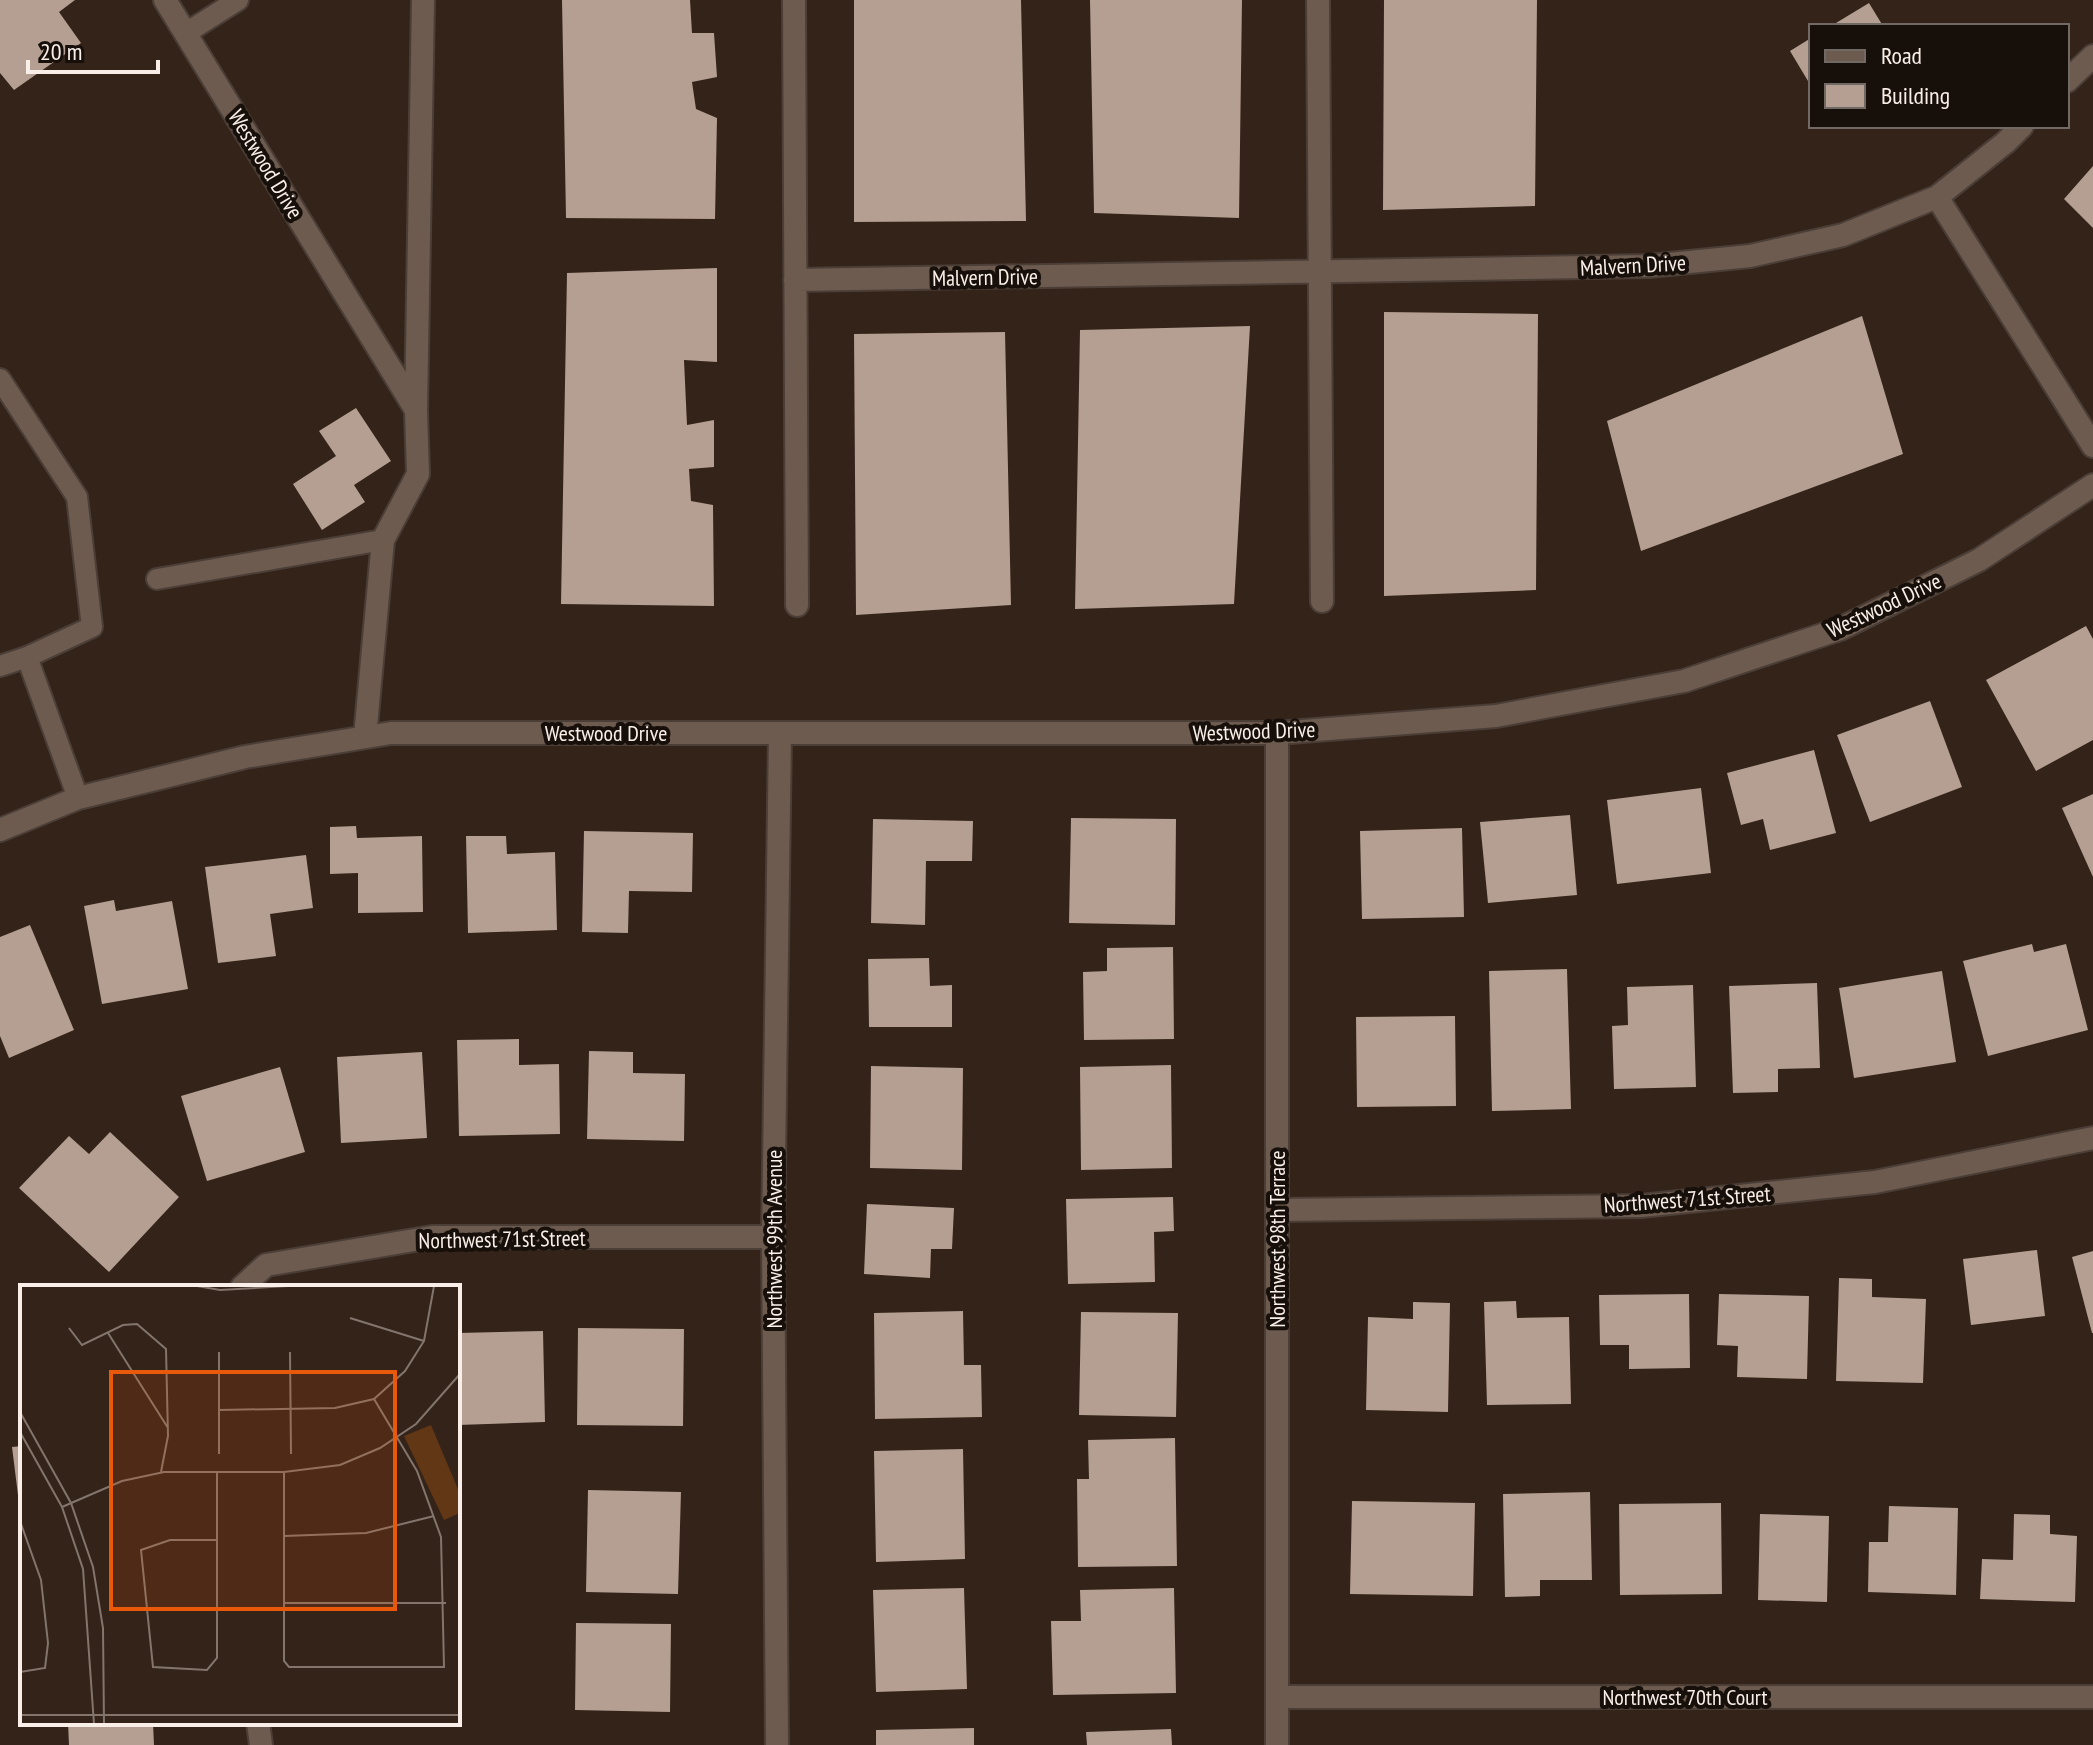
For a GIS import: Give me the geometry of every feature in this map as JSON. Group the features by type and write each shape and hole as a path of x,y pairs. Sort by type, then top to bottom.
{"street":[{"name":"Westwood Drive","path":"165,0 416,411"},
{"name":"Westwood Drive","path":"365,737 383,540 418,474 416,411 423,0"},
{"path":"794,0 797,605"},
{"path":"1318,0 1322,601"},
{"path":"2069,79 2093,56"},
{"name":"Malvern Drive","path":"795,280 1649,266 1750,256 1843,235 1937,197 2020,128"},
{"path":"1937,197 2093,446"},
{"name":"Westwood Drive","path":"0,830 78,798 245,757 391,733 1277,733 1496,716 1684,681 1840,629 1979,560 2093,485"},
{"name":"Northwest 99th Avenue","path":"777,1745 773,1237 780,733"},
{"name":"Northwest 98th Terrace","path":"1277,733 1277,1745"},
{"name":"Northwest 71st Street","path":"1277,1210 1641,1206 1875,1182 2093,1138"},
{"name":"Northwest 71st Street","path":"244,1285 266,1265 432,1237 773,1237"},
{"name":"Northwest 70th Court","path":"1277,1697 2093,1697"},
{"path":"258,1725 261,1745"}],"lane":[{"path":"186,33 238,0"},
{"path":"0,379 77,497 92,627 0,666"},
{"path":"157,579 383,540"},
{"path":"27,657 78,798"}],"building":[{"path":"0,0 75,0 59,12 81,43 14,90 0,73"},
{"path":"562,0 690,0 692,33 714,33 717,77 692,82 696,109 717,118 715,219 566,218"},
{"path":"854,0 1021,0 1026,221 854,222"},
{"path":"1090,0 1242,0 1239,218 1094,213"},
{"path":"1384,0 1537,0 1535,206 1383,210"},
{"path":"1869,3 1882,24 1834,24"},
{"path":"1809,39 1809,83 1790,51"},
{"path":"2093,166 2093,228 2064,199"},
{"path":"717,268 717,362 684,360 687,425 714,420 714,467 689,469 691,501 713,505 714,606 561,604 567,273"},
{"path":"1384,312 1538,314 1536,590 1384,596"},
{"path":"1862,316 1903,454 1641,551 1607,421"},
{"path":"1250,326 1234,604 1075,609 1080,330"},
{"path":"1005,332 1011,605 856,615 854,334"},
{"path":"356,408 391,461 354,485 365,502 322,530 293,484 336,456 319,431"},
{"path":"2086,626 2093,639 2093,740 2036,771 1986,680"},
{"path":"1930,701 1962,787 1870,822 1837,735"},
{"path":"1814,750 1836,833 1770,850 1763,819 1741,825 1727,773"},
{"path":"1701,788 1711,873 1617,884 1607,800"},
{"path":"2093,794 2093,877 2062,808"},
{"path":"1570,815 1577,895 1488,903 1480,822"},
{"path":"1071,818 1176,819 1175,925 1069,923"},
{"path":"873,819 973,821 972,861 926,861 925,925 871,923"},
{"path":"356,826 357,838 422,836 423,912 358,913 358,873 330,874 330,827"},
{"path":"1462,828 1464,917 1362,919 1360,831"},
{"path":"584,831 693,833 692,892 629,891 628,933 582,932"},
{"path":"466,836 506,836 507,854 555,852 557,930 468,933"},
{"path":"306,855 313,908 270,914 276,956 218,963 205,867"},
{"path":"114,900 116,911 172,901 188,989 102,1004 84,906"},
{"path":"30,925 74,1030 9,1058 0,1036 0,937"},
{"path":"2032,944 2034,952 2066,944 2088,1030 1988,1056 1963,961"},
{"path":"1173,947 1174,1039 1084,1040 1083,972 1107,971 1107,948"},
{"path":"929,958 930,986 952,985 952,1027 869,1027 868,959"},
{"path":"1567,969 1571,1109 1492,1111 1489,971"},
{"path":"1942,971 1956,1062 1854,1078 1839,988"},
{"path":"1817,983 1820,1068 1778,1069 1778,1092 1733,1093 1729,986"},
{"path":"1693,985 1696,1087 1614,1089 1612,1026 1628,1025 1627,987"},
{"path":"1455,1016 1456,1106 1357,1107 1356,1017"},
{"path":"519,1039 519,1065 559,1064 560,1134 459,1136 457,1040"},
{"path":"589,1051 633,1052 633,1073 685,1074 684,1141 587,1139"},
{"path":"422,1052 427,1138 341,1143 337,1057"},
{"path":"1171,1065 1172,1168 1081,1170 1080,1067"},
{"path":"871,1066 963,1068 962,1170 870,1168"},
{"path":"280,1067 305,1152 207,1181 181,1096"},
{"path":"110,1132 179,1197 109,1272 19,1188 69,1136 89,1154"},
{"path":"1173,1197 1174,1231 1154,1232 1155,1282 1068,1284 1066,1199"},
{"path":"867,1204 954,1208 952,1249 931,1249 930,1278 864,1274"},
{"path":"2037,1250 2045,1316 1971,1325 1963,1259"},
{"path":"2093,1251 2093,1333 2092,1333 2072,1257"},
{"path":"1839,1278 1872,1279 1872,1297 1926,1299 1923,1383 1836,1381"},
{"path":"1689,1294 1690,1368 1629,1369 1629,1345 1600,1345 1599,1295"},
{"path":"1719,1294 1809,1296 1807,1379 1737,1377 1738,1346 1717,1345"},
{"path":"1516,1301 1517,1318 1569,1317 1571,1404 1487,1405 1484,1302"},
{"path":"1413,1302 1450,1303 1448,1412 1366,1410 1368,1317 1413,1319"},
{"path":"963,1311 964,1365 981,1365 982,1417 875,1419 874,1313"},
{"path":"1081,1312 1178,1313 1176,1417 1079,1415"},
{"path":"578,1328 684,1329 683,1426 577,1425"},
{"path":"543,1331 545,1422 460,1425 460,1333"},
{"path":"1175,1438 1177,1566 1078,1567 1077,1479 1089,1479 1088,1440"},
{"path":"20,1446 20,1511 12,1447"},
{"path":"963,1449 965,1559 876,1562 874,1451"},
{"path":"588,1490 681,1492 678,1594 586,1592"},
{"path":"1590,1492 1592,1580 1540,1580 1540,1596 1505,1597 1503,1494"},
{"path":"1352,1501 1475,1503 1473,1596 1350,1594"},
{"path":"1721,1503 1722,1594 1620,1595 1619,1504"},
{"path":"1889,1506 1958,1508 1956,1595 1868,1592 1869,1542 1888,1542"},
{"path":"1760,1514 1829,1516 1827,1602 1758,1600"},
{"path":"2014,1514 2050,1515 2050,1534 2077,1536 2075,1602 1980,1599 1982,1559 2013,1560"},
{"path":"964,1588 967,1689 876,1692 873,1590"},
{"path":"1174,1588 1176,1693 1053,1695 1051,1621 1081,1621 1080,1590"},
{"path":"576,1623 671,1624 670,1712 575,1710"},
{"path":"68,1725 153,1725 154,1745 69,1745"},
{"path":"974,1728 974,1745 876,1745 876,1730"},
{"path":"1171,1729 1172,1745 1087,1745 1086,1732"}]}
